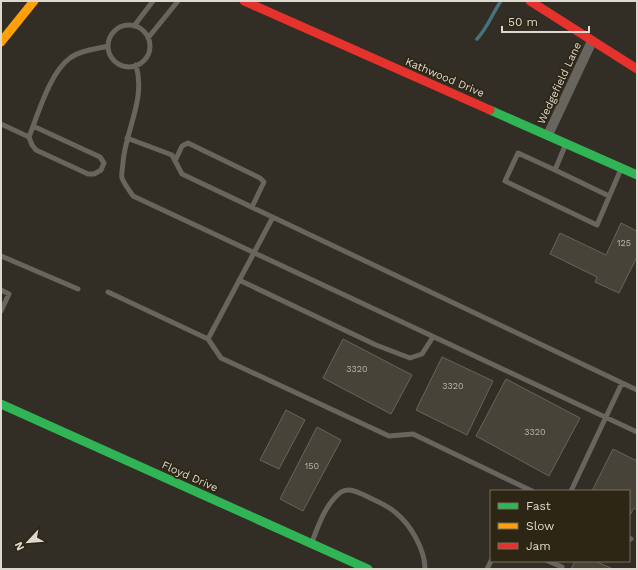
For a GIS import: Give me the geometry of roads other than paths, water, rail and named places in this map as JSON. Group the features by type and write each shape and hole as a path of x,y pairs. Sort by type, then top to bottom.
{"street":[{"path":"1,42 34,1"},
{"name":"Kathwood Drive","path":"244,1 637,175"},
{"name":"Wedgefield Lane","path":"530,1 637,69"},
{"name":"Wedgefield Lane","path":"548,135 592,41"},
{"name":"Floyd Drive","path":"1,404 368,569"}],"lane":[{"path":"134,26 153,1"},
{"path":"148,38 178,1"},
{"path":"124,26 134,26 143,30 148,38 150,48 148,55 144,61 136,66 124,66 118,64 110,53 108,46 110,39 118,29 124,26"},
{"path":"33,126 100,157 104,163 101,170 94,174 88,174 36,150 29,137 33,126 52,83 62,66 70,58 83,52 108,46"},
{"path":"136,66 140,76 140,89 133,123 127,138 122,177 133,196 637,432"},
{"path":"1,124 29,137"},
{"path":"127,138 172,155 182,174 637,390"},
{"path":"175,161 182,146 188,143 260,178 264,182 252,207"},
{"path":"555,170 566,143"},
{"path":"609,196 518,153 505,181 597,225 621,168"},
{"path":"208,339 273,217"},
{"path":"1,256 78,289"},
{"path":"239,280 376,345 410,358 422,354 433,337"},
{"path":"1,290 9,294 1,311"},
{"path":"108,292 208,339 221,358 389,436 413,434 530,490"},
{"path":"571,490 622,382"},
{"path":"311,543 320,522 330,505 342,491 352,490 396,512 412,531 425,560 425,569"},
{"path":"550,562 562,567"}],"waterway":[{"path":"477,39 501,1"}]}
